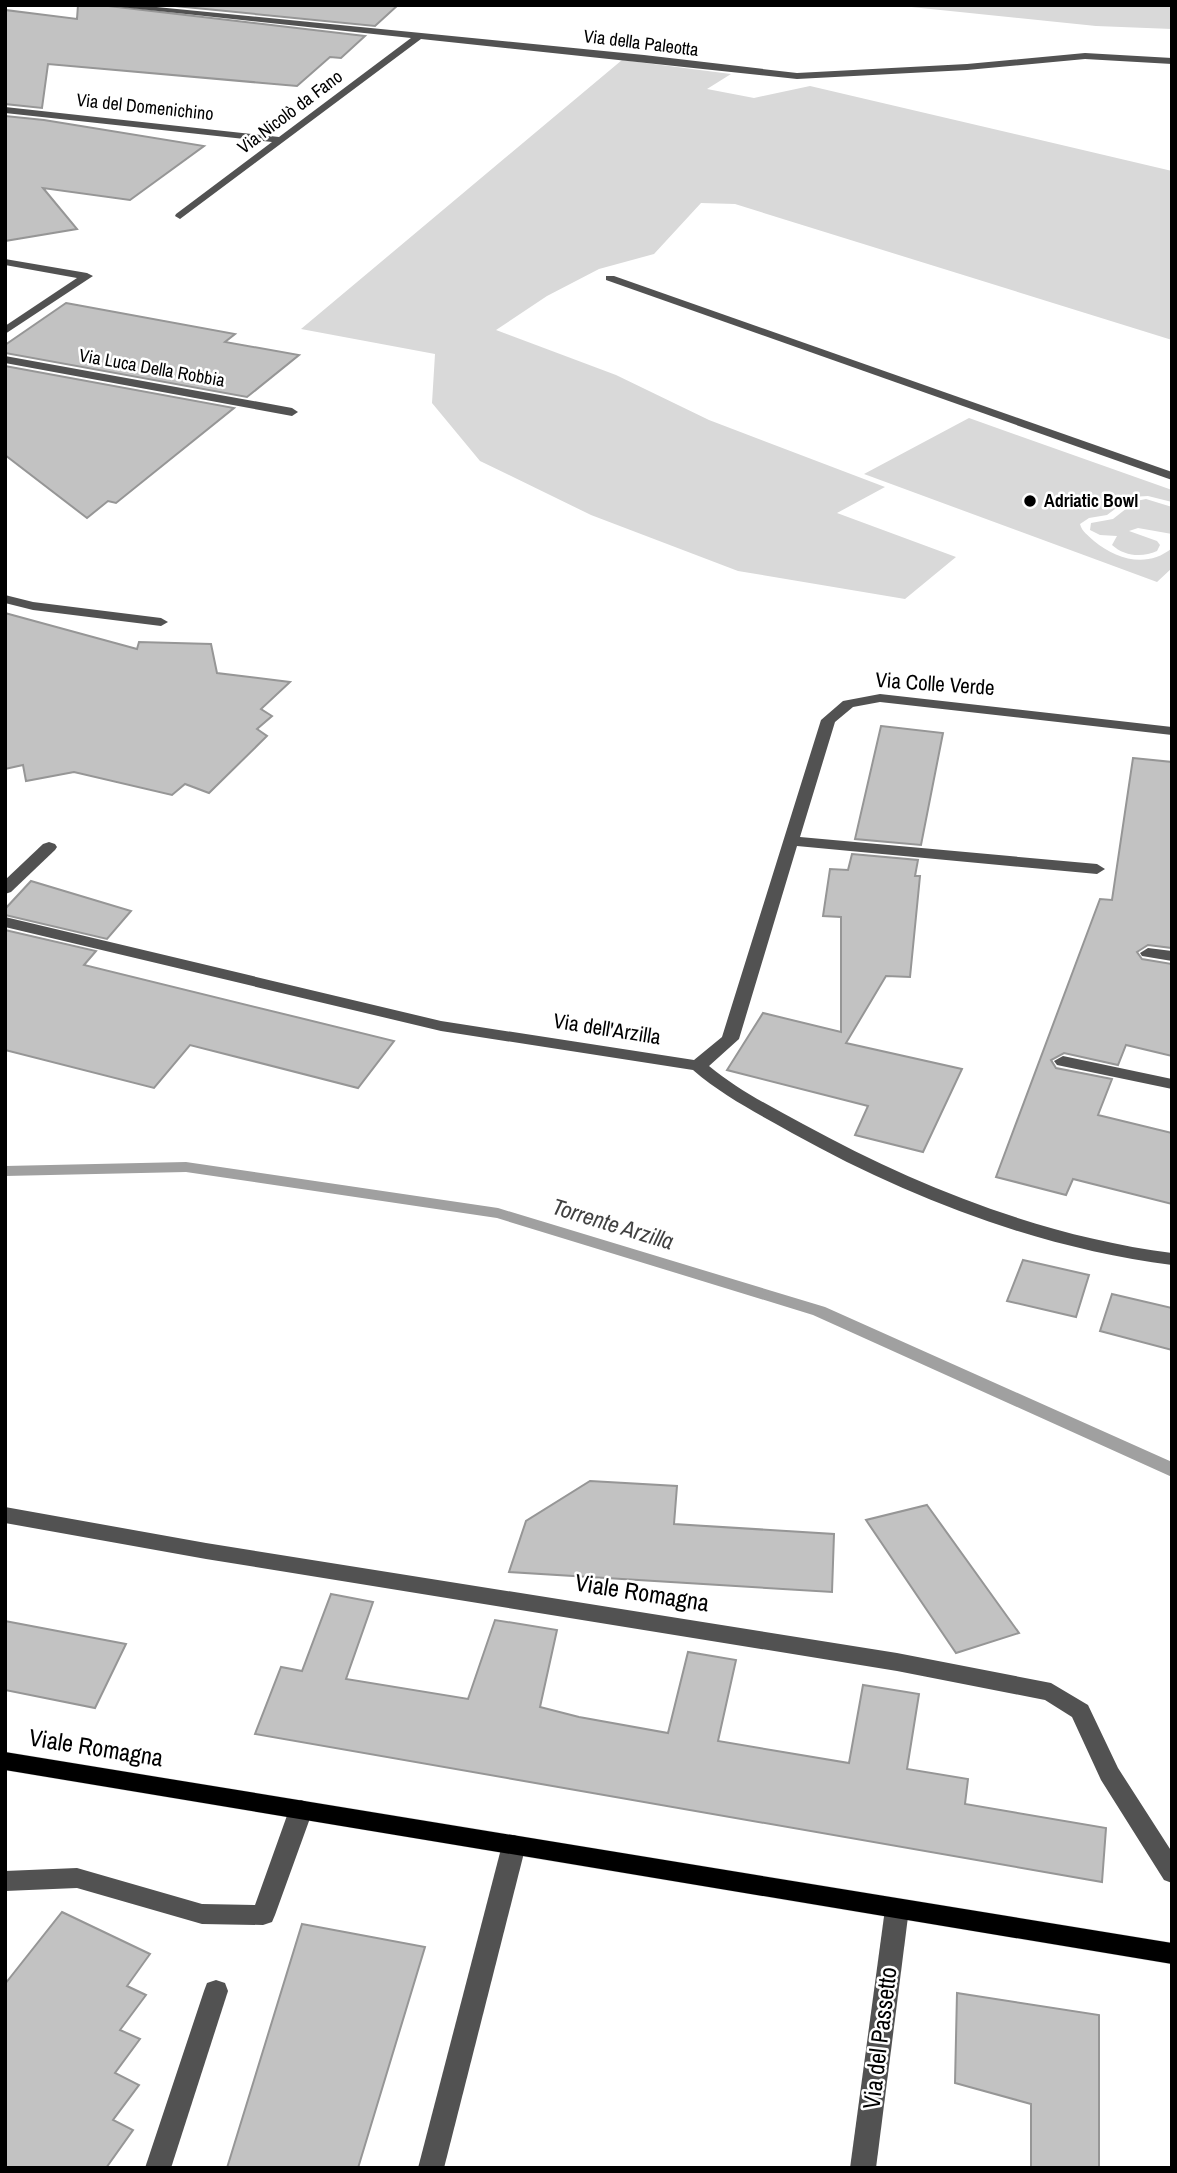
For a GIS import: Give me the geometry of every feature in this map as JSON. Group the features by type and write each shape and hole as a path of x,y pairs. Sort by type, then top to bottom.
{"main road":[{"name":"Viale Romagna","path":"5,1761 1172,1954"}],"street":[{"name":"Via della Paleotta","path":"106,5 198,9 644,58 748,76 835,76 1085,56 1172,61"},
{"name":"Via Nicolò da Fano","path":"180,216 420,35"},
{"path":"835,76 849,61"},
{"name":"Via del Domenichino","path":"5,110 282,140"},
{"path":"5,262 87,276 5,331"},
{"path":"610,278 1172,476"},
{"name":"Via Luca Della Robbia","path":"5,359 292,412"},
{"path":"5,599 33,606 161,622"},
{"name":"Via Colle Verde","path":"698,1066 730,1039 828,719 848,704 880,698 1172,731"},
{"path":"789,841 1097,869"},
{"path":"5,888 49,847"},
{"name":"Via dell'Arzilla","path":"5,922 441,1026 698,1066"},
{"path":"1148,953 1172,956"},
{"path":"1063,1061 1172,1084"},
{"path":"698,1066 726,1089 844,1154 977,1213 1125,1253 1172,1259"},
{"name":"Viale Romagna","path":"5,1515 206,1551 897,1662 1051,1692 1080,1711 1109,1773 1172,1873"},
{"path":"5,1881 77,1878 202,1914 263,1915 301,1810"},
{"path":"431,2168 514,1845"},
{"name":"Via del Passetto","path":"863,2168 897,1909"},
{"path":"158,2168 216,1990"}],"shaded area":[{"path":"892,5 1172,5 1172,29 1096,26"},
{"path":"622,60 731,74 707,89 754,98 810,86 1172,171 1172,340 735,204 701,203 654,254 599,269 547,296 496,330 616,375 709,420 885,487 837,513 956,557 905,599 738,571 591,515 480,461 432,403 435,354 301,329"},
{"name":"Adriatic Bowl","path":"969,418 1172,490 1172,502 1148,496 1131,497 1107,515 1089,518 1080,524 1094,541 1122,557 1142,560 1172,548 1172,568 1157,582 864,474"},
{"name":"Adriatic Bowl","path":"1146,499 1172,507 1172,534 1138,528 1129,531 1157,541 1160,545 1157,551 1145,555 1128,554 1112,545 1117,536 1100,535 1090,530 1091,523 1113,519 1136,501"}],"building":[{"path":"78,5 100,5 365,36 341,58 330,57 297,86 48,64 42,108 5,104 5,10 77,19"},
{"path":"165,5 398,5 375,26"},
{"path":"5,116 204,146 130,200 43,188 77,229 5,241"},
{"path":"66,303 235,334 225,342 299,355 247,397 5,353 5,345"},
{"path":"5,366 234,408 116,503 108,501 87,518 5,455"},
{"path":"5,613 137,649 139,642 211,644 217,673 290,682 261,709 272,716 257,729 267,736 209,793 185,784 172,795 74,772 26,781 23,765 5,769"},
{"path":"881,726 943,733 921,845 855,839"},
{"path":"1133,758 1172,762 1172,948 1148,945 1137,952 1142,959 1172,964 1172,1056 1126,1045 1118,1065 1064,1053 1051,1060 1056,1068 1112,1079 1098,1115 1172,1133 1172,1204 1073,1179 1066,1195 996,1177 1100,899 1112,900"},
{"path":"852,854 918,860 915,876 920,876 910,977 886,976 846,1043 962,1069 923,1152 855,1135 868,1106 727,1070 763,1013 841,1032 841,917 823,916 830,869 848,870"},
{"path":"31,881 131,911 107,939 5,915 5,909"},
{"path":"5,930 96,951 84,965 394,1041 358,1088 190,1045 154,1088 5,1050"},
{"path":"1023,1260 1089,1275 1076,1317 1007,1301"},
{"path":"1112,1294 1172,1308 1172,1350 1100,1331"},
{"path":"590,1481 677,1486 674,1524 834,1534 832,1592 509,1572 526,1521"},
{"path":"927,1505 1019,1633 956,1653 866,1520"},
{"path":"331,1594 373,1602 346,1679 468,1699 495,1620 557,1630 540,1707 668,1733 688,1652 736,1660 718,1741 849,1763 863,1685 919,1694 907,1769 968,1779 965,1804 1106,1828 1102,1882 255,1734 281,1667 302,1671"},
{"path":"5,1621 126,1644 95,1708 5,1690"},
{"path":"62,1912 150,1954 127,1986 146,1995 120,2030 140,2039 115,2073 139,2085 113,2120 133,2130 106,2168 5,2168 5,1984"},
{"path":"302,1924 425,1947 358,2168 227,2168"},
{"path":"957,1993 1099,2015 1099,2168 1031,2168 1031,2104 955,2083"}],"waterway":[{"name":"Torrente Arzilla","path":"5,1171 186,1167 498,1213 819,1311 1172,1470"}],"place":[{"name":"Adriatic Bowl","path":"1030,501"}]}
